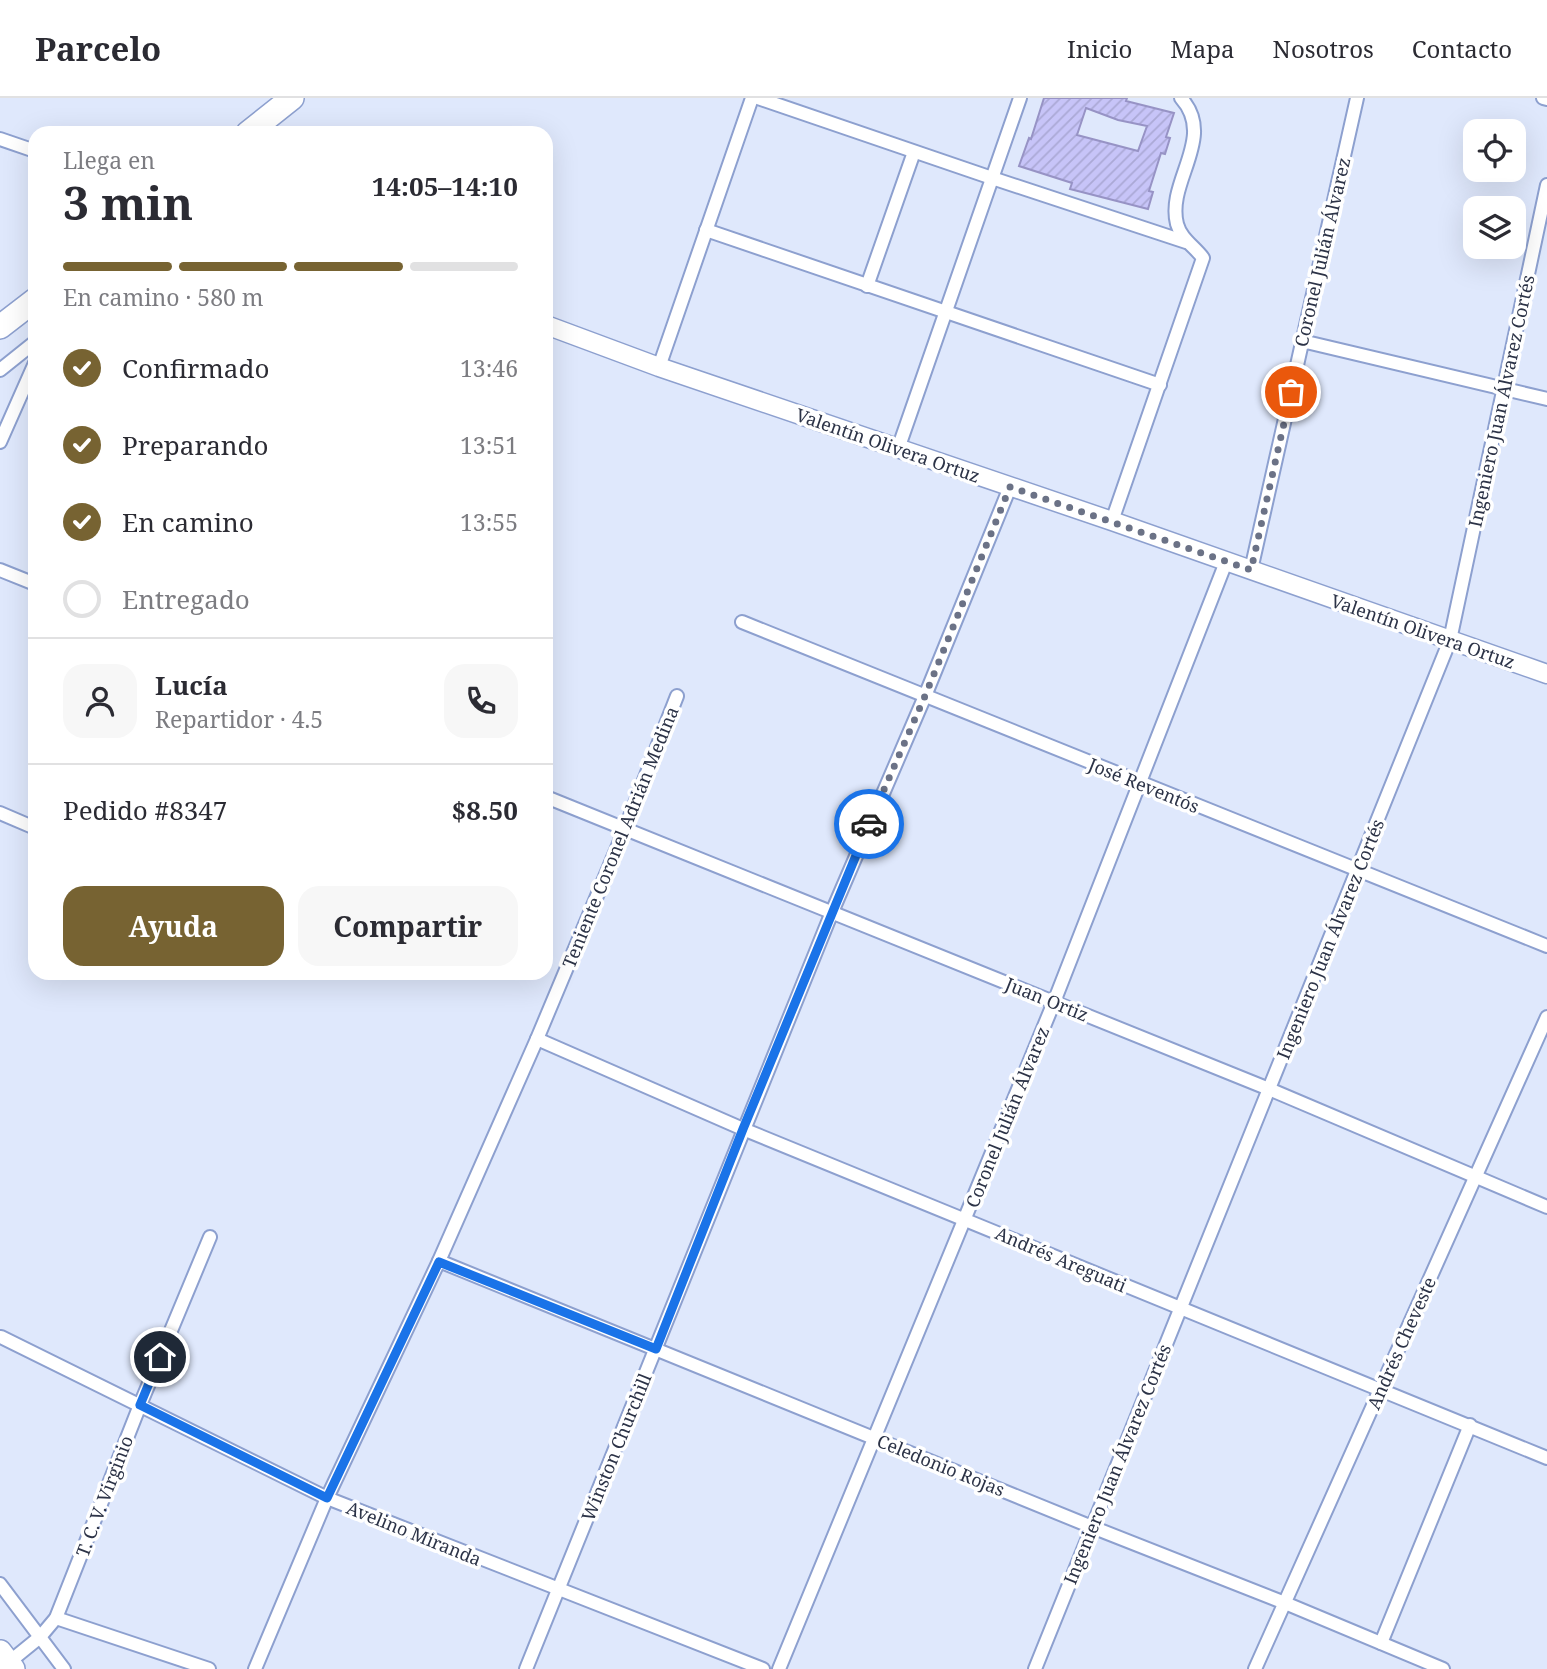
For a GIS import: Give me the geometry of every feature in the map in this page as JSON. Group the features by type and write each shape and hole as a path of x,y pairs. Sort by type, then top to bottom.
{"highway":[{"path":"257,126 292,98"},
{"path":"0,327 28,305"}],"street":[{"path":"659,367 752,98"},
{"path":"758,98 1186,242"},
{"path":"898,449 1020,98"},
{"path":"1112,521 1203,258 1186,242 1177,224 1175,205 1194,137 1194,117 1181,98"},
{"name":"Coronel Julián Álvarez","path":"1251,570 1357,98"},
{"path":"0,139 28,148"},
{"path":"867,286 914,152"},
{"name":"Ingeniero Juan Álvarez Cortés","path":"1035,1669 1450,640 1547,185"},
{"path":"706,230 1160,385"},
{"name":"Valentín Olivera Ortuz","path":"553,332 1112,521 1547,674"},
{"path":"1302,341 1547,399"},
{"path":"0,370 28,348"},
{"path":"0,442 28,379"},
{"name":"Winston Churchill","path":"526,1669 743,1129 1010,487"},
{"name":"Coronel Julián Álvarez","path":"779,1669 1054,1002 1226,562"},
{"path":"0,570 28,581"},
{"name":"José Reventós","path":"742,622 1547,946"},
{"name":"Teniente Coronel Adrián Medina","path":"255,1669 327,1498 439,1262 537,1039 625,829 677,696"},
{"name":"Juan Ortiz","path":"553,800 1269,1089 1547,1207"},
{"path":"0,813 28,825"},
{"name":"Andrés Cheveste","path":"1255,1669 1547,1017"},
{"name":"Andrés Areguati","path":"537,1039 743,1129 1547,1458"},
{"name":"T. C. V. Virginio","path":"7,1662 40,1637 56,1618 210,1237"},
{"name":"Celedonio Rojas","path":"439,1262 1286,1603 1443,1669"},
{"name":"Avelino Miranda","path":"1,1337 327,1498 763,1669"},
{"path":"1381,1643 1470,1425"},
{"path":"0,1584 64,1669"},
{"path":"56,1618 209,1669"}],"building":[{"path":"1044,98 1127,98 1126,101 1174,113 1166,137 1170,138 1165,154 1161,153 1149,191 1153,192 1148,209 1070,189 1072,183 1019,166 1029,138 1031,139","holes":["1086,108 1118,120 1147,126 1138,151 1077,135"]}],"way so far":[{"path":"869,824 925,696 1010,487 1251,570 1291,392"}],"route":[{"path":"160,1357 140,1405 327,1498 439,1262 656,1349 869,824"}]}
